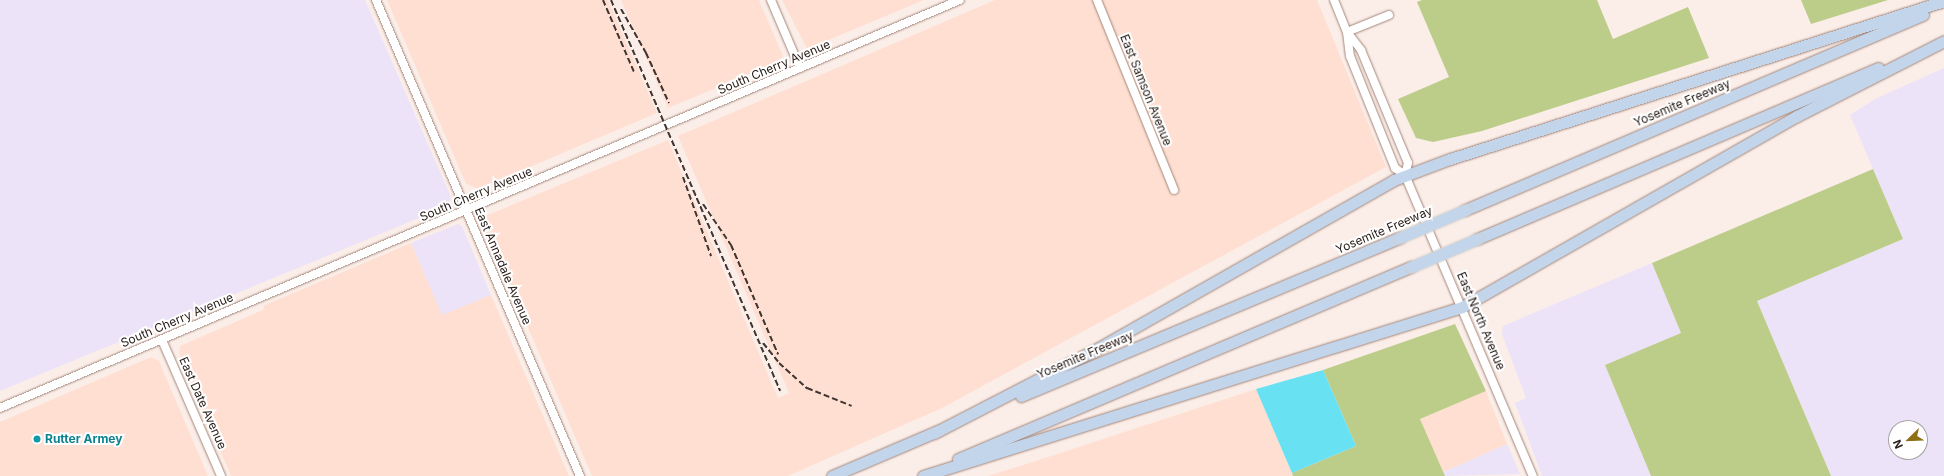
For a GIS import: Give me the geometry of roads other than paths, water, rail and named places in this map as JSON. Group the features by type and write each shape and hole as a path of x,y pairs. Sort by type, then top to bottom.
{"highway":[{"path":"934,433 1095,350 1405,175 1944,1"},
{"name":"Yosemite Freeway","path":"832,476 1399,238 1944,6"},
{"path":"919,476 1944,40"},
{"path":"923,476 1462,306 1762,136 1944,40"}],"street":[{"name":"East Annadale Avenue","path":"376,0 580,476"},
{"path":"771,0 800,68"},
{"name":"South Cherry Avenue","path":"0,408 960,0"},
{"name":"East Samson Avenue","path":"1097,0 1174,190"},
{"name":"East North Avenue","path":"1334,0 1347,32 1350,56 1395,168 1405,175 1533,476"},
{"path":"1347,32 1389,15"},
{"name":"East North Avenue","path":"1347,32 1361,50 1408,163 1405,175"},
{"name":"East Date Avenue","path":"162,340 222,476"}],"water":[{"path":"1323,370 1356,446 1292,473 1256,389"}],"railway":[{"path":"603,0 634,72"},
{"path":"611,0 780,391"},
{"path":"621,9 646,53 669,103"},
{"path":"683,177 711,256"},
{"path":"703,204 731,245 778,354"},
{"path":"763,343 779,363 807,388 852,406"}],"place":[{"name":"Rutter Armey","path":"37,439"}]}
